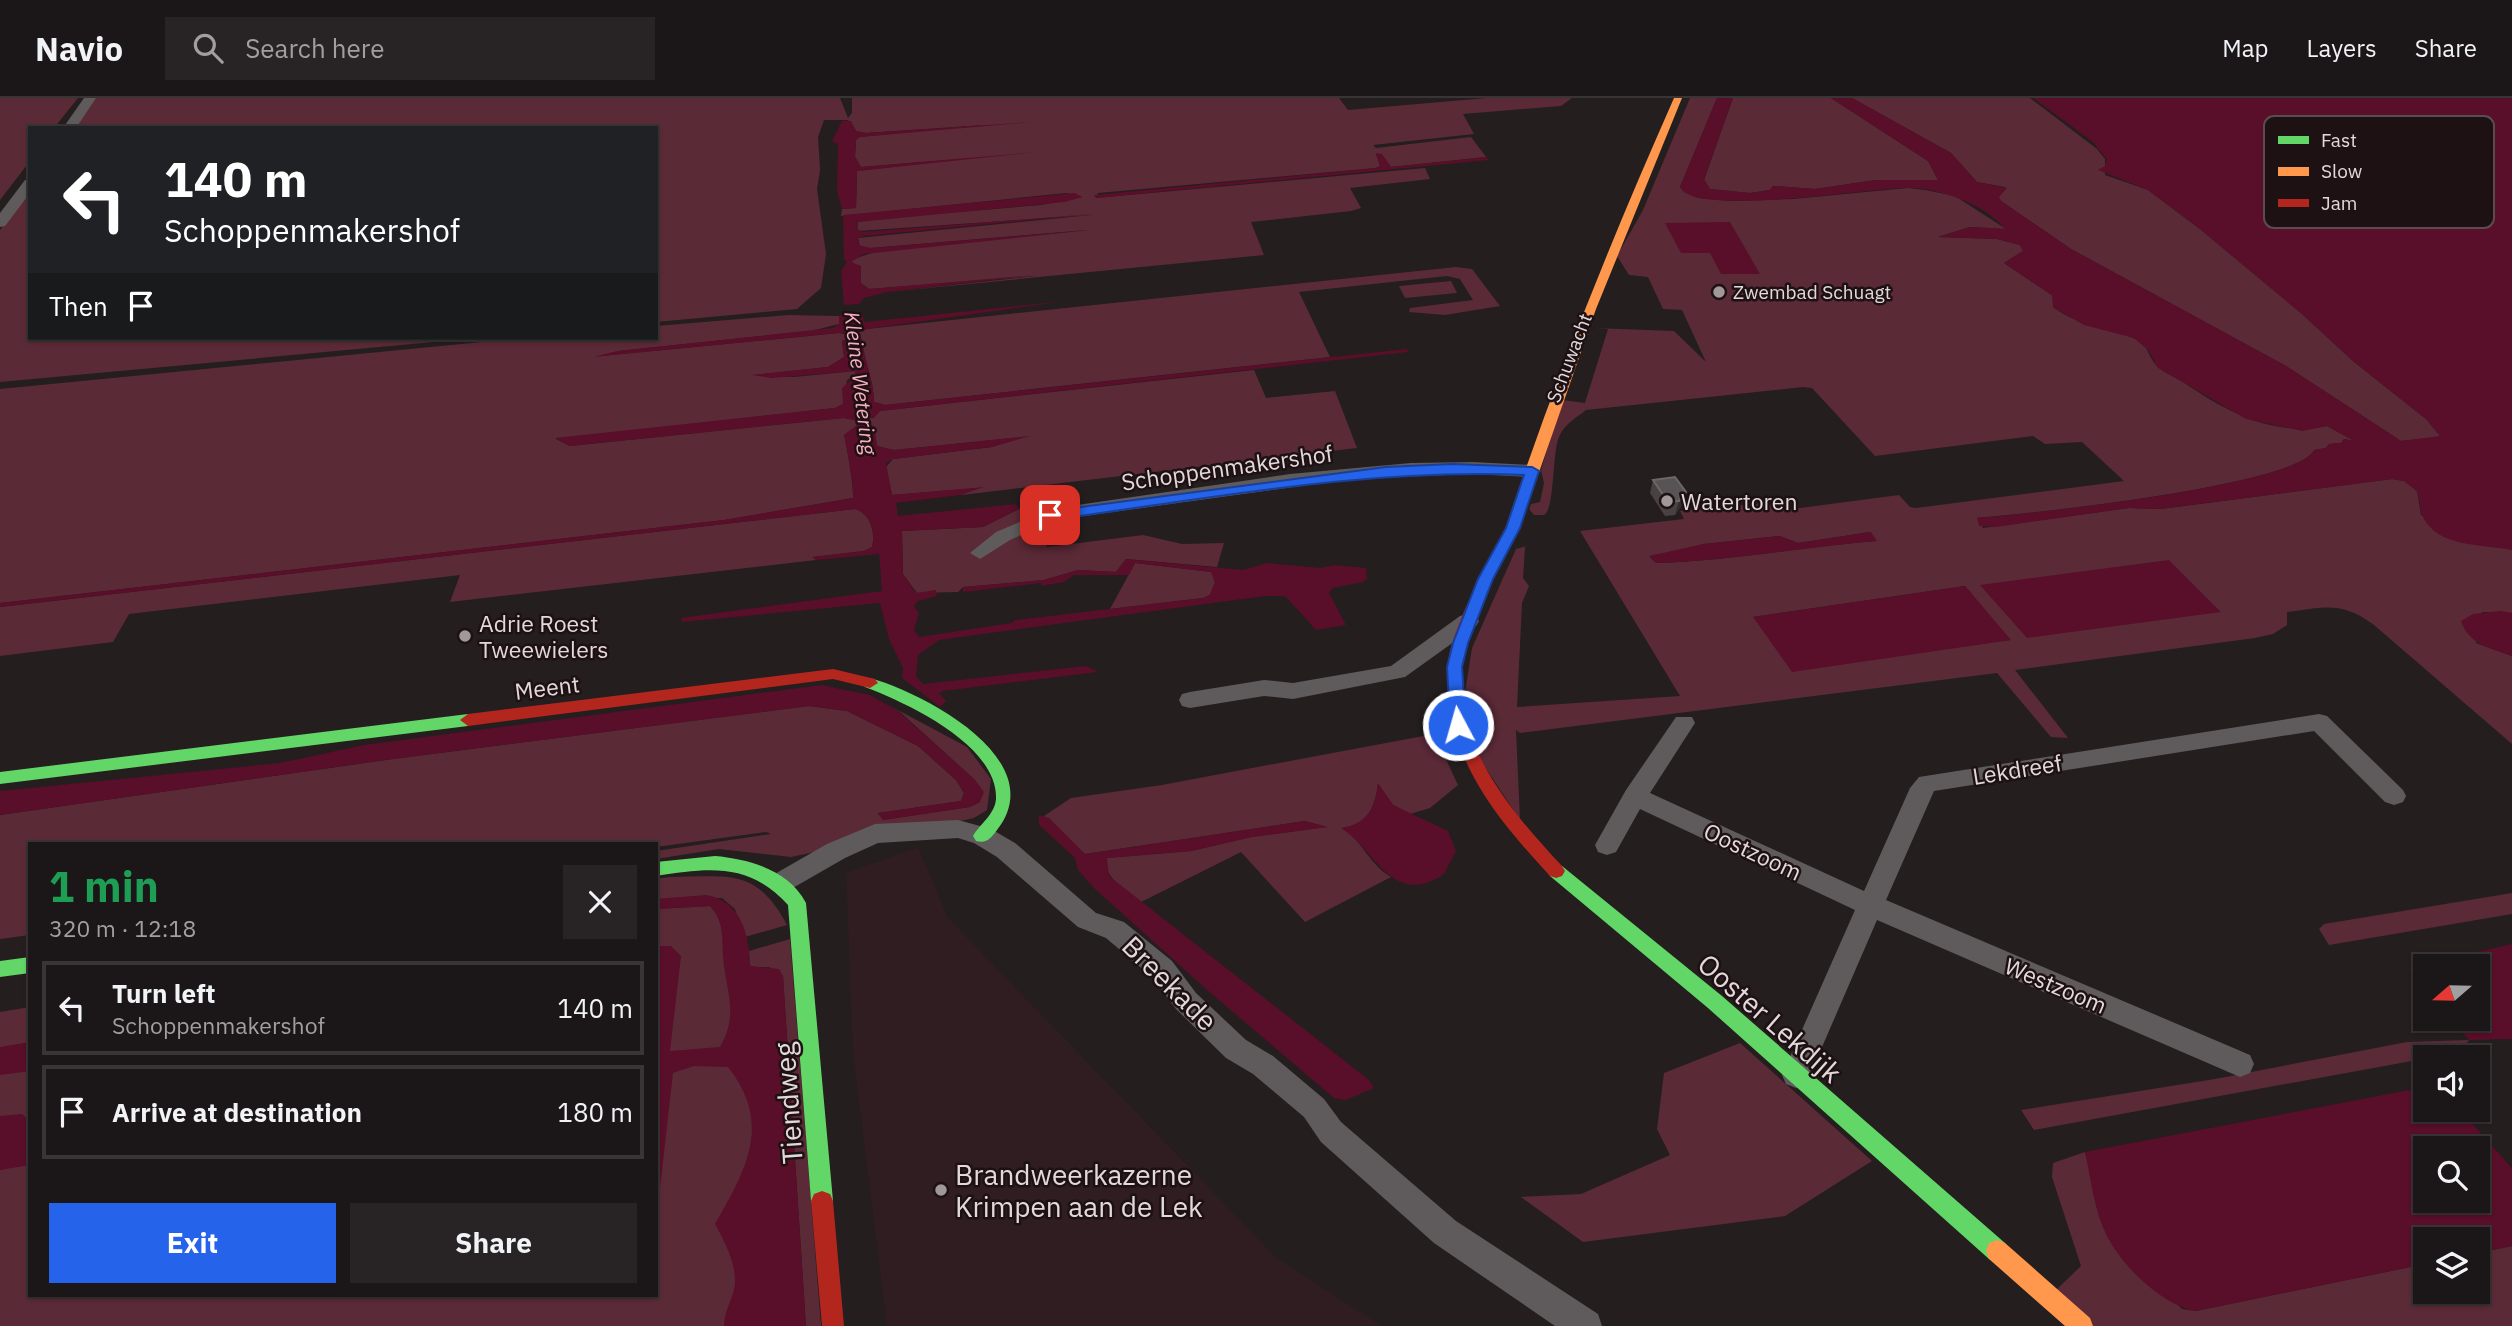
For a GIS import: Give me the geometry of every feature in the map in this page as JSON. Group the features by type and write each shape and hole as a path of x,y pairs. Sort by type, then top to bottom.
{"street":[{"path":"70,126 90,98"},
{"name":"Schuwacht","path":"1458,725 1454,667 1468,621 1485,579 1513,528 1551,405 1607,259 1678,98"},
{"path":"0,223 28,186"},
{"name":"Schoppenmakershof","path":"981,553 1003,536 1050,515 1310,479 1396,470 1452,468 1532,471"},
{"path":"1190,700 1264,688 1293,691 1397,672 1468,621"},
{"name":"Meent","path":"0,778 833,674 853,676 895,693 979,746 998,771 1004,797 994,823 982,836"},
{"name":"Lekdreef","path":"1796,1075 1922,789 1927,783 2319,722 2394,796"},
{"path":"1606,845 1684,723"},
{"name":"Ooster Lekdijk","path":"1458,725 1467,752 1486,786 1510,821 1559,874 1715,1002 2082,1326"},
{"name":"Oostzoom","path":"1635,796 1872,906"},
{"name":"Breekade","path":"782,882 836,851 875,834 958,828 982,836 1006,850 1087,920 1115,930 1125,937 1161,969 1186,1001 1236,1049 1264,1065 1314,1108 1339,1140 1445,1232 1541,1300 1586,1326"},
{"path":"658,869 733,864 758,869 782,882"},
{"name":"Tiendweg","path":"782,882 797,903 802,929 833,1326"},
{"name":"Westzoom","path":"1872,906 2240,1064"},
{"path":"0,970 28,965"}],"shaded area":[{"path":"0,98 78,98 56,126 28,126 28,164 0,200"},
{"path":"94,98 840,98 848,118 852,113 852,98 1339,98 1348,110 1487,98 1572,98 1561,106 1463,114 1474,134 1373,145 1376,148 1471,137 1486,157 1391,167 1376,154 1380,166 1376,168 1098,193 1096,198 1425,168 1430,179 1350,188 1361,208 1251,222 1264,255 887,292 1036,276 869,289 861,283 861,276 851,260 878,251 1087,230 870,248 860,247 858,238 1091,215 857,231 858,222 864,220 1041,205 1082,197 1066,193 841,216 842,209 856,208 857,171 973,158 861,167 855,157 856,140 859,137 985,125 866,133 856,131 848,120 824,120 818,137 820,170 817,189 826,254 821,288 797,309 658,322 658,126 73,126"},
{"path":"1690,98 1717,98 1680,187 1698,198 1733,201 1793,199 1908,188 1955,196 2006,229 1970,227 1938,237 1997,239 2020,245 2023,251 2004,263 2053,296 2053,307 2085,323 2137,340 2162,370 2216,403 2269,425 2288,428 2327,426 2355,441 2344,439 2341,443 2314,450 2297,463 2213,486 2101,504 1977,518 1983,528 2129,508 2161,509 2392,479 2404,481 2417,491 2421,515 2512,550 2512,613 2482,612 2476,643 2512,656 2512,744 2363,617 2342,609 2323,608 2287,612 2287,625 2273,634 2255,638 2015,670 2068,738 2051,737 1997,673 1520,733 1516,730 1520,820 1481,761 1464,699 1472,648 1516,549 1527,546 1523,578 1529,586 1522,603 1517,707 1680,696 1580,531 1684,519 1680,511 1766,503 1785,510 1899,495 1910,507 1916,508 2124,481 2082,442 2045,444 2033,436 1875,456 1812,388 1803,387 1586,410 1561,432 1555,455 1548,511 1544,515 1534,515 1529,509 1531,504 1540,502 1544,483 1541,470 1562,400 1585,403 1608,329 1593,328 1674,331 1706,362 1682,310 1663,309 1648,277 1629,275 1617,256 1643,210","holes":["1870,532 1876,541 1683,562 1656,563 1650,557 1704,544 1779,536 1798,543","1965,586 2010,640 1896,655 1753,617"]},
{"path":"1733,98 1831,98 1928,161 1938,180 1876,180 1815,189 1773,186 1770,190 1750,193 1710,189 1704,180"},
{"path":"1852,98 2030,98 2097,149 2105,159 2105,175 2148,190 2200,229 2302,314 2353,361 2426,419 2441,437 2401,441 2286,366 2071,249 2001,201 1998,198 2005,187 1977,182 1951,153"},
{"path":"28,190 28,340 455,340 0,382 0,230"},
{"path":"1456,267 1472,269 1500,306 1445,315 1409,312 1410,308 1473,300 1460,279 1447,276 1299,292 1330,357 885,405 874,402 862,340 855,334 867,329"},
{"path":"1451,281 1457,293 1405,298 1399,286"},
{"path":"788,315 839,316 839,324 811,331 618,351 600,356 839,333 849,335 849,338 842,341 844,357 828,367 754,375 794,377 855,371 856,375 847,380 843,404 835,408 556,439 570,446 843,418 857,420 857,426 844,435 853,498 724,520 0,603 0,389 502,340 658,340 658,326"},
{"path":"1254,370 1266,398 1335,391 1357,448 970,494 960,495 980,488 892,495 886,467 893,459 992,447 1023,437 894,450 877,446 874,426 866,425 866,420 880,411"},
{"path":"1037,504 1047,547 1143,535 1182,544 1224,543 1217,567 1126,559 1116,572 1078,570 1044,580 963,587 958,592 917,593 903,574 902,531 983,527 1019,509"},
{"path":"855,509 865,515 871,524 872,547 864,551 813,557 816,560 450,602 460,575 129,614 113,642 0,656 0,607"},
{"path":"1135,563 1212,572 1215,583 1210,595 1203,598 1110,609"},
{"path":"883,702 967,747 991,779 987,810 974,818 791,857 719,849 658,859 658,851 771,834 766,832 658,847 658,842 28,842 28,935 0,939 0,815 393,759 809,706 847,711 918,746 956,780 964,793 961,801 878,813 883,820 970,807 980,802 975,780 899,711"},
{"path":"1434,734 1458,785 1430,808 1410,814 1393,805 1378,784 1369,813 1359,823 1343,828 1356,839 1377,866 1391,877 1305,922 1241,852 1141,902 1112,878 1106,865 1107,858 1191,851 1251,837 1326,827 1305,821 1085,854 1044,816 1071,798 1162,785"},
{"path":"918,847 948,918 1277,1258 1382,1326 887,1326 853,1053 846,873"},
{"path":"709,876 739,879 764,893 787,925 745,937 735,909 722,898 658,899 658,879"},
{"path":"2512,893 2512,914 2329,945 2319,929 2324,924"},
{"path":"710,906 719,916 729,918 752,1007 767,1326 0,1326 0,1012 28,1007 28,1297 658,1297 658,909"},
{"path":"790,939 821,1326 806,1326 783,976 769,967 750,967 749,951"},
{"path":"2469,1040 2466,1045 2413,1045 2413,1061 2034,1130 2021,1110 2215,1079 2407,1042"},
{"path":"1740,1043 1872,1161 1785,1216 1583,1242 1521,1197 1581,1194 1670,1155 1657,1129 1664,1073"},
{"path":"2085,1152 2107,1236 2182,1309 2196,1311 2413,1266 2413,1304 2490,1304 2490,1251 2512,1246 2512,1326 2092,1326 2055,1291 2081,1266 2052,1177 2053,1163"}],"water":[{"path":"1717,98 1733,98 1704,179 1710,189 1750,193 1770,190 1773,186 1815,189 1876,180 1938,180 1928,161 1831,98 1852,98 1951,153 1977,182 2007,188 1999,197 2001,201 2071,249 2286,366 2401,441 2440,436 2426,419 2353,361 2302,314 2200,229 2148,190 2098,170 2105,166 2107,160 2093,142 2033,98 2512,98 2512,550 2462,543 2439,534 2423,517 2417,491 2404,481 2392,479 2160,509 2129,508 1996,527 1979,526 1977,518 2158,496 2262,475 2297,463 2314,450 2326,448 2329,444 2341,443 2344,439 2354,441 2327,426 2302,431 2246,419 2157,367 2149,351 2134,338 2084,325 2053,307 2052,295 2004,263 2023,251 2020,245 1997,239 1938,237 1970,227 2005,229 1986,212 1962,200 1935,191 1910,188 1787,199 1716,200 1692,196 1680,187"},
{"path":"842,121 851,121 856,131 866,133 1032,122 860,137 856,140 855,157 861,167 1038,152 857,171 856,208 842,209 837,191 838,144 832,141"},
{"path":"1376,153 1382,154 1391,167 1486,157 1489,160 1096,198 1094,195 1376,168 1380,166"},
{"path":"1075,193 1082,197 1065,202 858,222 856,228 862,232 1093,214 858,238 859,245 870,248 1090,230 864,254 851,262 861,266 861,283 869,289 1036,275 887,292 864,298 859,304 844,305 841,271 847,262 844,259 843,215"},
{"path":"1730,222 1760,274 1721,274 1710,253 1681,253 1665,223"},
{"path":"1066,301 867,329 855,334 839,333 593,357 618,351 833,328 839,324 839,316 848,312 862,313 864,322"},
{"name":"Kleine Wetering","path":"855,337 862,339 874,402 885,405 1407,349 1408,352 880,411 874,418 866,419 866,425 874,426 877,446 894,450 1030,436 992,447 893,459 886,463 892,495 984,487 960,495 896,503 898,516 1016,504 1019,509 983,527 902,531 903,574 916,593 936,590 937,596 918,601 914,606 919,613 914,630 919,637 1011,623 1015,620 1203,598 1210,595 1215,582 1211,572 1135,563 1129,575 1074,575 1064,582 1042,586 1041,583 963,592 963,587 1044,580 1078,570 1116,572 1126,559 1243,570 1267,563 1320,568 1335,565 1366,568 1367,579 1363,582 1333,588 1329,593 1346,625 1316,630 1285,596 1265,596 939,640 918,655 916,676 923,684 1086,666 1098,672 943,691 939,693 946,701 940,707 902,678 903,668 889,639 880,603 682,622 681,618 882,591 879,554 816,560 812,557 864,551 872,547 871,524 865,515 855,509 0,607 0,603 724,520 853,498 844,435 856,426 857,421 844,418 569,446 555,438 835,408 843,404 842,388 856,375 855,371 772,378 751,375 828,367 844,357 842,341"},
{"path":"1871,532 1877,541 1683,562 1656,563 1649,556 1704,544 1780,536 1798,543"},
{"path":"2169,560 2221,612 2027,638 1980,585"},
{"path":"1965,586 2011,640 1792,672 1753,617"},
{"path":"2501,611 2512,613 2512,656 2475,641 2461,621 2473,614"},
{"path":"822,685 870,695 898,711 975,780 984,792 980,802 970,807 883,820 878,813 961,801 964,793 956,780 918,746 847,711 809,706 393,759 0,815 0,791 280,763 364,745"},
{"path":"1378,783 1393,805 1448,831 1456,851 1444,874 1426,883 1411,885 1398,881 1341,828 1364,819 1375,800"},
{"path":"1039,815 1049,818 1085,854 1305,821 1328,827 1252,837 1191,851 1107,858 1109,876 1369,1080 1374,1088 1346,1100 1334,1098 1206,989 1094,888 1078,870 1075,858 1039,825"},
{"path":"706,895 724,902 736,913 745,929 751,966 779,969 783,976 806,1326 724,1326 735,1275 729,1252 715,1224 745,1165 752,1127 742,1088 728,1067 694,1066 673,1073 658,1205 658,946 671,946 681,956 670,1051 720,1047 729,1023 730,1002 721,930 715,912 710,906 658,909 658,899"},
{"path":"2512,944 2512,1039 2469,1040 2461,1031 2490,1031 2490,954 2469,954"},
{"path":"28,1042 28,1071 0,1075 0,1047"},
{"path":"2413,1089 2413,1122 2471,1122 2483,1136 2413,1136 2413,1213 2490,1213 2490,1143 2512,1168 2512,1246 2490,1251 2490,1227 2413,1227 2413,1266 2196,1311 2183,1308 2157,1293 2133,1272 2107,1236 2093,1195 2085,1152"},
{"path":"22,1114 28,1119 28,1165 0,1170 0,1116"}],"building":[{"path":"1675,477 1686,492 1679,501 1668,502 1653,480"}],"traffic: fast":[{"path":"870,683 909,699 954,726 991,761 1001,780 1004,799 999,815 982,836"},
{"path":"0,778 468,720"},
{"path":"658,869 715,863 751,869 783,887 797,903 822,1201"},
{"path":"1556,871 1715,1002 1997,1251"},
{"path":"0,969 28,965"}],"traffic: slow":[{"path":"1514,524 1590,309 1678,98"},
{"path":"1997,1251 2082,1326"}],"traffic: jam":[{"path":"1514,524 1483,584 1466,625 1456,661 1456,694 1467,747 1477,770 1504,812 1556,871"},
{"path":"468,720 833,674 870,683"},
{"path":"822,1201 833,1326"}],"place":[{"name":"Zwembad Schuagt","path":"1719,292"},
{"name":"Watertoren","path":"1667,501"},
{"name":"Adrie Roest Tweewielers","path":"465,636"},
{"name":"Brandweerkazerne Krimpen aan de Lek","path":"941,1190"}],"route":[{"path":"1050,515 1386,471 1498,468 1532,471 1513,528 1485,579 1460,643 1454,667 1454,702 1458,725"}]}
